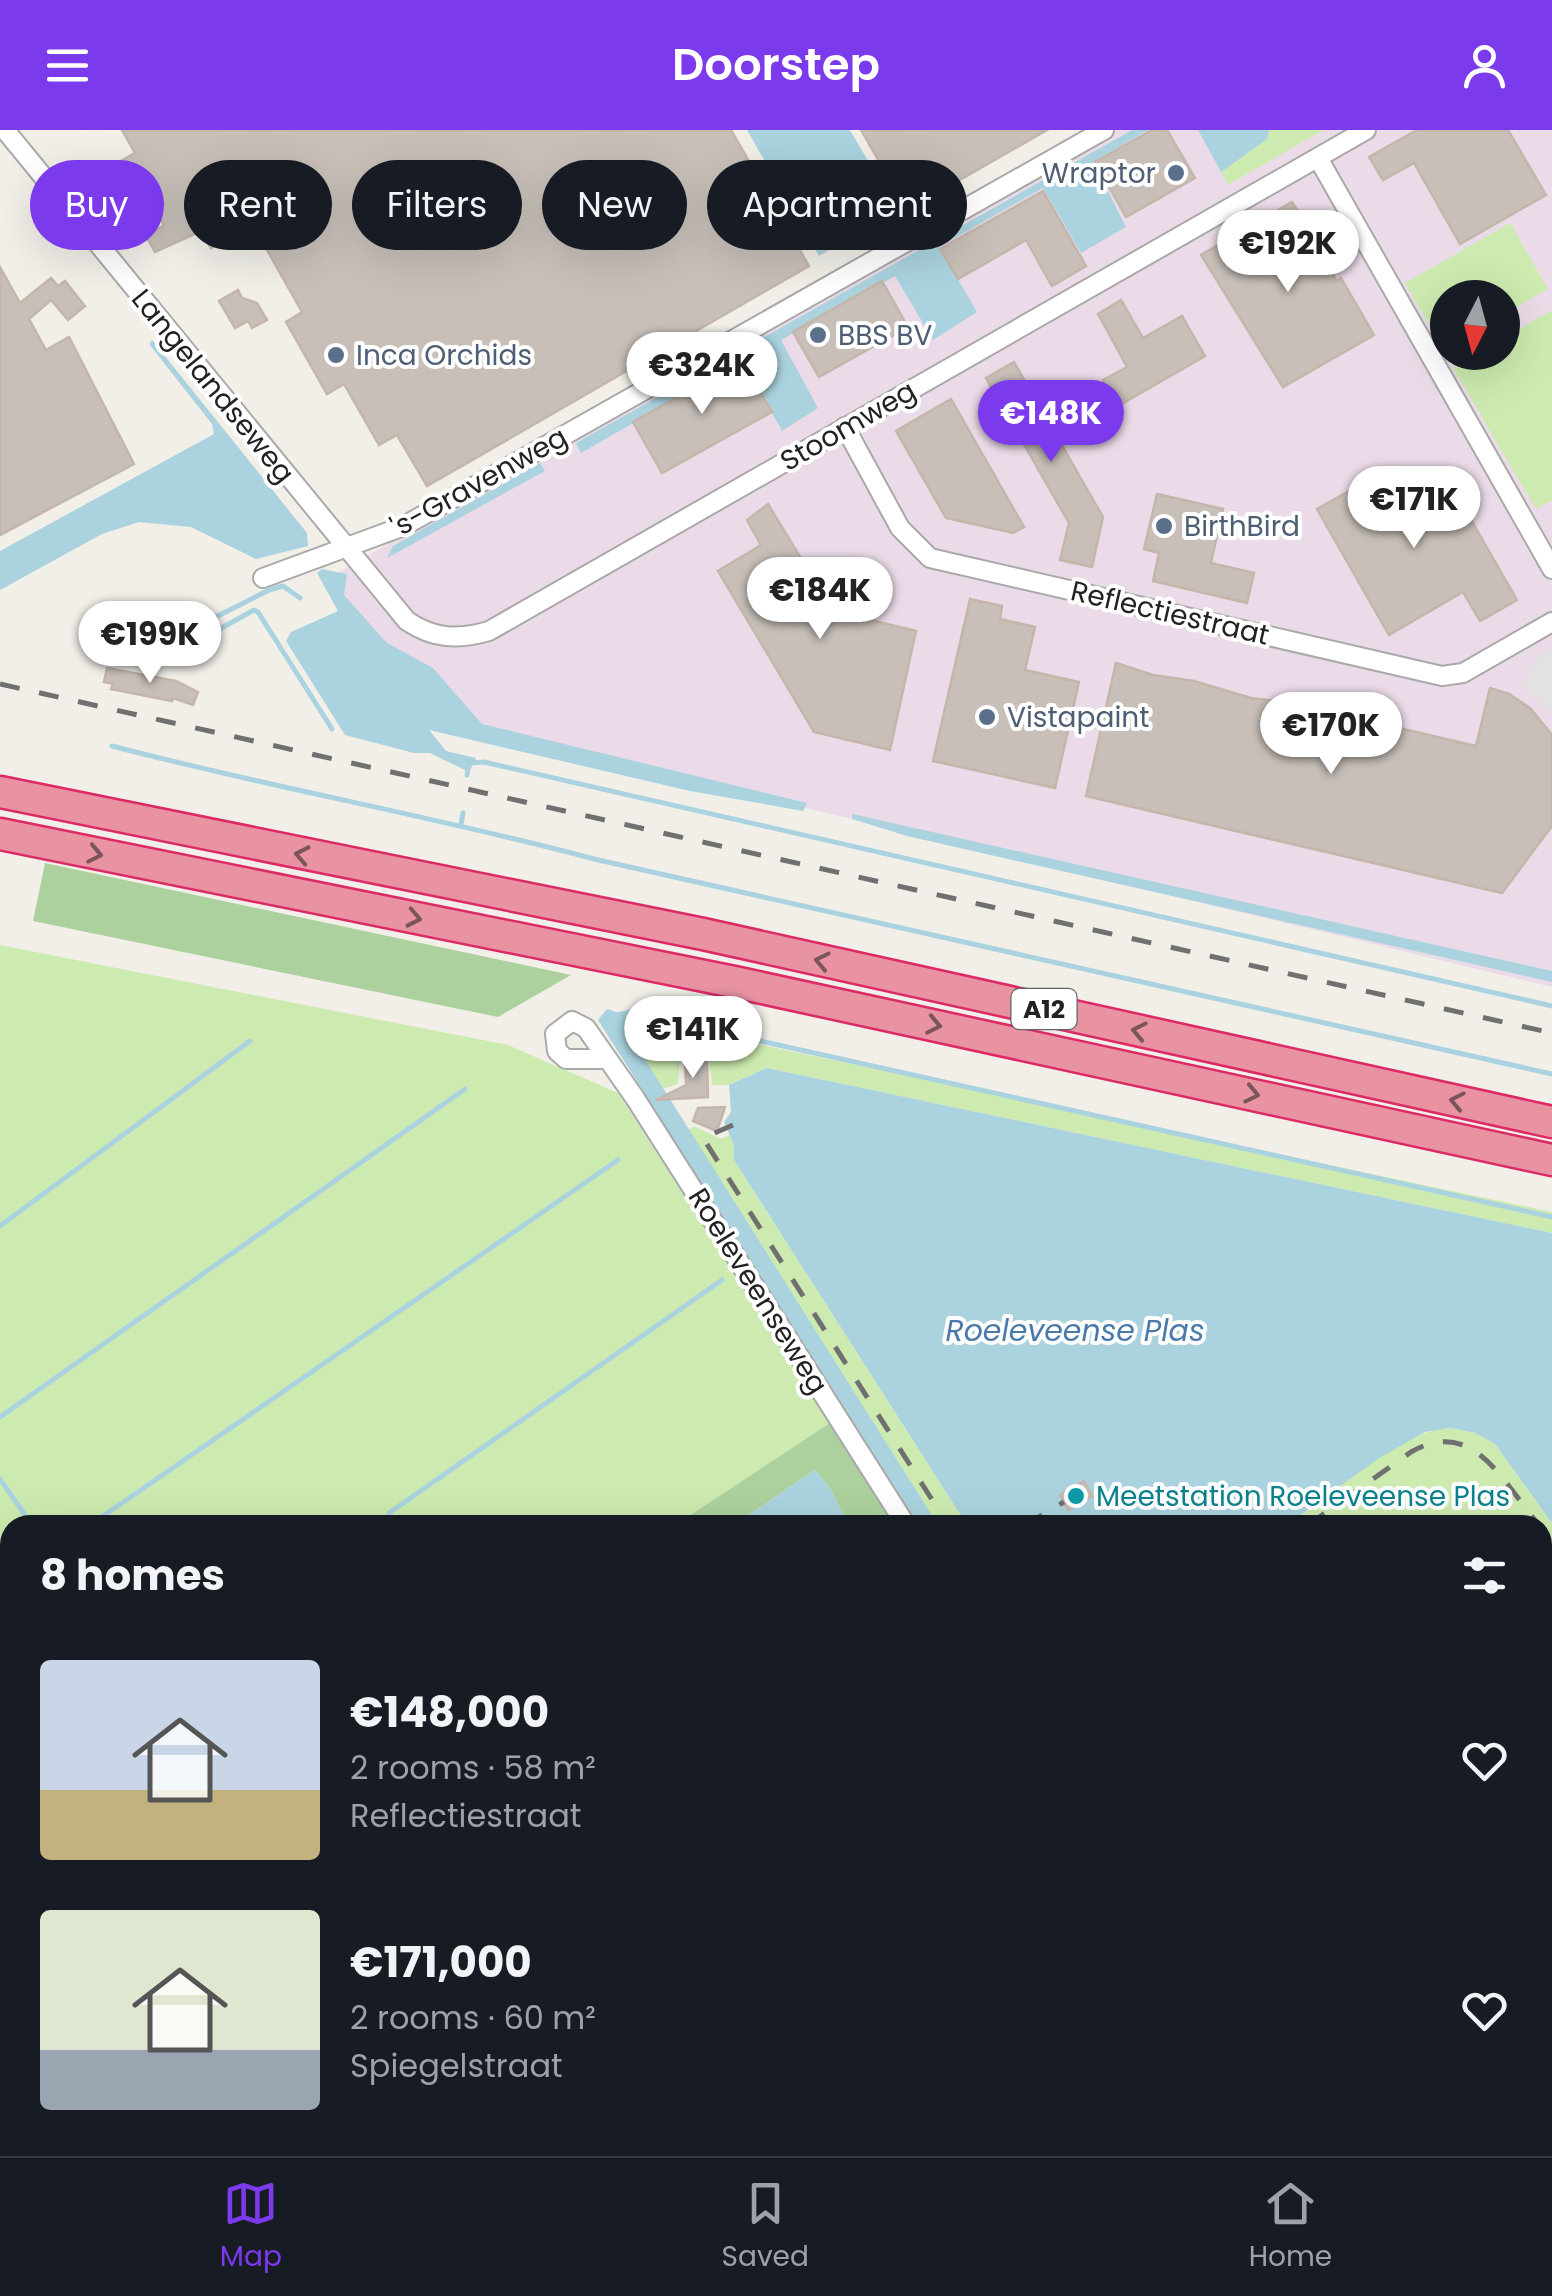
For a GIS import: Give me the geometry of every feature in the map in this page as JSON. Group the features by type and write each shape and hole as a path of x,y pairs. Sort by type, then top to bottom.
{"highway":[{"name":"A12","path":"0,792 703,934 1552,1122"},
{"name":"A12","path":"0,834 739,982 1552,1160"}],"street":[{"name":"Langelandseweg","path":"6,130 346,548"},
{"name":"'s-Gravenweg","path":"264,578 404,526 1104,130"},
{"name":"Stoomweg","path":"346,548 406,621 424,632 464,638 489,632 1366,130"},
{"path":"1318,158 1552,569"},
{"name":"Reflectiestraat","path":"846,427 900,528 930,558 1442,676 1463,673 1552,622"},
{"name":"Roeleveenseweg","path":"606,1058 900,1515"}],"shaded area":[{"path":"1117,130 1552,130 1552,987 431,718 328,578 906,250 967,250 967,215"},
{"path":"1552,648 1552,711 1522,687 1543,651 1547,653"}],"green space":[{"path":"1269,130 1323,130 1228,185 1221,172 1267,139"},
{"path":"1510,223 1548,289 1520,305 1520,280 1430,280 1430,326 1405,283"},
{"path":"1552,310 1552,500 1536,509 1454,370 1520,370 1520,329"},
{"path":"45,863 571,975 498,1017 33,921"},
{"path":"0,945 508,1045 618,1093 830,1423 690,1515 0,1515"},
{"path":"634,1018 1552,1212 1552,1233 767,1068 729,1085 712,1085 709,1054 680,1056 678,1084 663,1089 629,1034 628,1025"},
{"path":"694,1126 721,1139 730,1135 735,1145 734,1160 961,1515 932,1515 689,1130"},
{"path":"830,1423 889,1515 843,1515 815,1470 749,1515 690,1515"},
{"path":"1450,1428 1475,1433 1495,1444 1546,1515 1302,1515 1384,1453 1427,1432"}],"water":[{"path":"747,130 850,130 867,160 764,160"},
{"path":"1132,130 1148,130 1093,162 1126,227 1081,253 1043,188 967,231 967,223"},
{"path":"1198,130 1269,130 1267,139 1221,172"},
{"path":"919,250 941,250 977,312 933,340 895,276 781,340 818,408 782,431 743,360 581,453 576,443"},
{"path":"152,340 307,533 308,546 256,559 191,527 139,522 102,534 0,590 0,551 214,434 212,424 149,344"},
{"path":"540,463 545,471 387,558 393,546"},
{"path":"322,569 347,574 344,595 387,643 433,668 482,724 807,803 803,811 690,791 429,730 446,751 476,758 469,772 430,753 414,753 345,735 286,641 291,632 338,611 317,573"},
{"path":"852,814 1552,971 1552,982 907,836 852,819"},
{"path":"607,1009 634,1018 628,1025 629,1034 932,1515 913,1515 598,1020"},
{"name":"Roeleveense Plas","path":"767,1068 1552,1233 1552,1515 1546,1515 1495,1444 1475,1433 1450,1428 1425,1432 1379,1458 1301,1515 961,1515 734,1160 734,1145 724,1122 731,1112 729,1085"},
{"path":"815,1470 843,1515 749,1515"}],"building":[{"path":"122,130 731,130 748,160 707,160 707,250 800,250 809,266 427,486 397,435 379,445 344,384 327,394 286,322 302,312 267,250 332,250 332,160 184,160 184,239 164,248 164,160 122,160 135,153"},
{"path":"861,130 1047,130 967,176 967,160 878,160"},
{"path":"1152,130 1167,130 1195,178 1126,217 1095,162"},
{"path":"1417,130 1508,130 1546,195 1460,244 1414,163 1383,180 1369,157"},
{"path":"1043,191 1086,266 1052,286 1026,240 958,279 941,250 967,250 967,234"},
{"path":"1292,202 1321,247 1336,281 1341,278 1374,335 1283,387 1201,255"},
{"path":"0,267 20,303 51,278 58,286 65,281 85,306 68,320 51,300 29,319 46,350 69,337 134,464 0,535"},
{"path":"882,281 908,327 819,377 793,332"},
{"path":"238,290 242,298 257,303 267,320 252,328 248,321 235,328 219,301"},
{"path":"1121,300 1143,338 1182,316 1205,356 1118,406 1103,380 1127,367 1098,314"},
{"path":"742,361 772,412 662,473 633,422"},
{"path":"1014,362 1103,517 1092,567 1060,560 1069,523 986,378"},
{"path":"951,399 1024,527 1013,533 946,518 896,431"},
{"path":"1392,467 1414,506 1451,485 1517,600 1480,621 1463,592 1389,635 1317,509"},
{"path":"1157,494 1223,509 1211,563 1254,573 1247,603 1153,581 1159,553 1144,549"},
{"path":"768,504 833,611 916,631 890,750 814,732 718,571 761,545 747,520"},
{"path":"970,599 1002,606 1000,619 1035,627 1025,670 1079,682 1055,788 933,761"},
{"path":"1116,663 1251,698 1292,703 1476,746 1490,688 1509,694 1530,708 1552,735 1552,826 1502,893 1086,796"},
{"path":"107,668 176,681 198,692 193,705 173,698 172,701 111,689 113,684 104,682"},
{"path":"707,1058 708,1097 656,1100 686,1085 685,1059"},
{"path":"725,1107 717,1131 693,1121 698,1108"},
{"name":"Meetstation Roeleveense Plas","path":"1084,1481 1092,1496 1068,1510 1060,1495"}],"waterway":[{"path":"133,659 269,590 283,586 300,598"},
{"path":"216,631 254,610 258,612 332,729"},
{"path":"112,746 594,859 1552,1074"},
{"path":"467,775 469,763 484,762 1552,1006"},
{"path":"461,824 463,813"},
{"path":"618,1015 630,1012 1552,1217"},
{"path":"0,1226 250,1041"},
{"path":"0,1417 465,1089"},
{"path":"105,1515 618,1160"},
{"path":"389,1513 722,1280"},
{"path":"0,1479 25,1515"}],"railway":[{"path":"0,684 1552,1033"},
{"path":"733,1125 703,1138 942,1515"},
{"path":"1322,1515 1411,1452 1433,1443 1453,1442 1485,1459 1531,1515"},
{"path":"1042,1515 1064,1502"}],"place":[{"name":"Wraptor","path":"1176,173"},
{"name":"BBS BV","path":"818,335"},
{"name":"Inca Orchids","path":"336,355"},
{"name":"BirthBird","path":"1164,526"},
{"name":"Vistapaint","path":"987,717"},
{"name":"Meetstation Roeleveense Plas","path":"1076,1496"}]}
